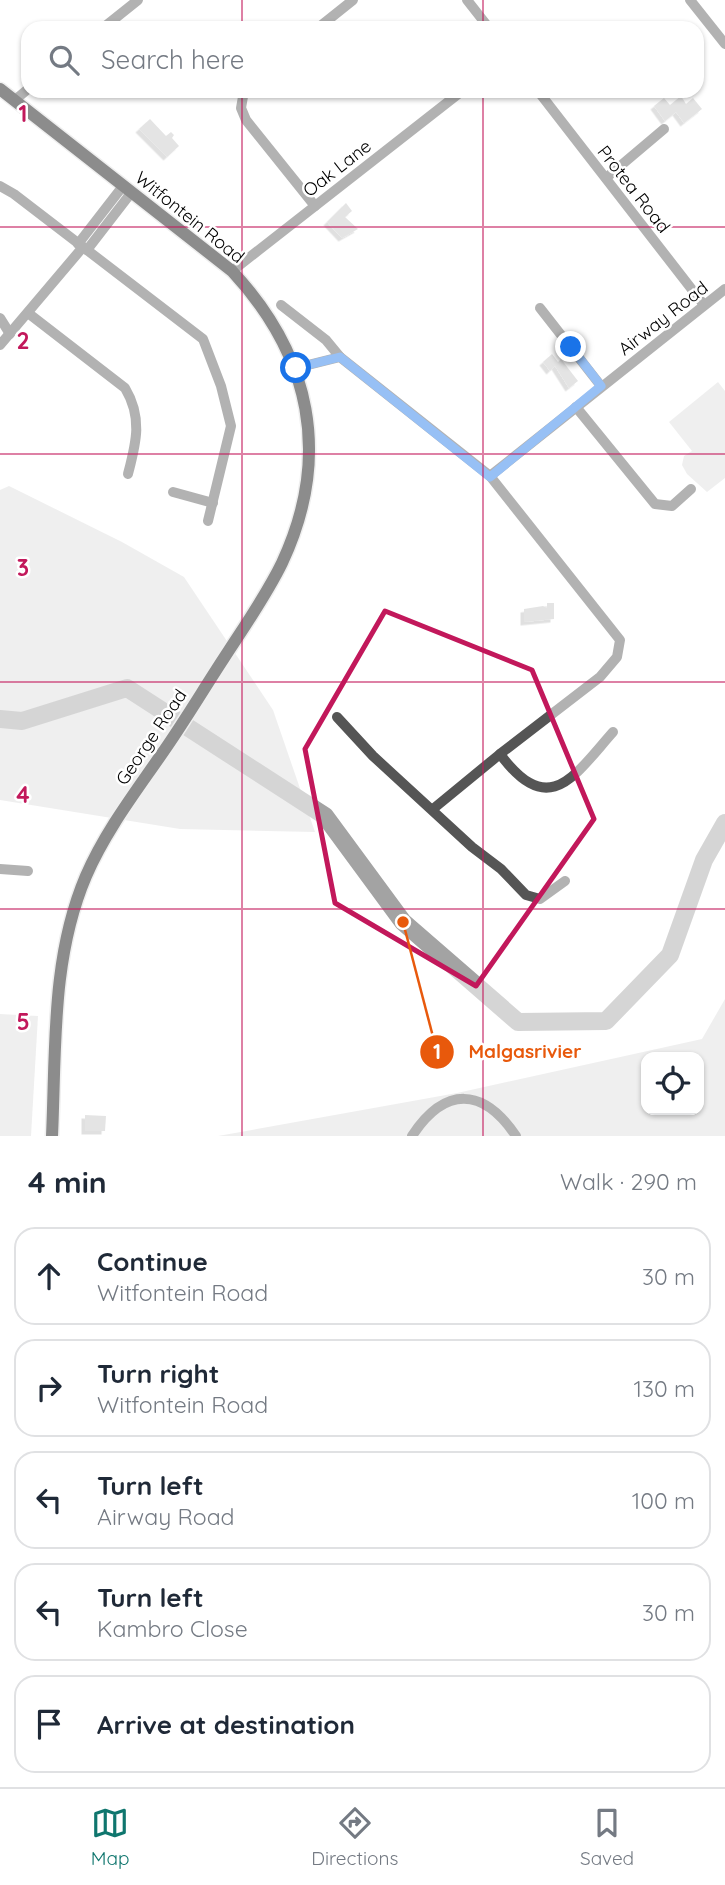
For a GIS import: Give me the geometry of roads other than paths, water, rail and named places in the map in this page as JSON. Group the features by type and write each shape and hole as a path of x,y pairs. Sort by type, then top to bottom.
{"main road":[{"name":"Witfontein Road","path":"0,89 232,271 264,308 296,368"},
{"name":"George Road","path":"52,1136 60,970 68,925 101,845 164,752 282,562 306,483 309,447 307,413 296,368"}],"street":[{"path":"112,21 138,0"},
{"path":"327,21 353,0"},
{"path":"467,0 484,21"},
{"path":"690,0 725,44"},
{"path":"15,100 21,95"},
{"path":"243,98 241,107 246,120 315,205"},
{"name":"Oak Lane","path":"232,271 453,98"},
{"name":"Protea Road","path":"543,98 704,305"},
{"path":"606,178 664,129"},
{"path":"0,186 190,327 209,352 231,426 208,521"},
{"path":"0,345 83,247 127,189"},
{"name":"Airway Road","path":"490,477 725,289"},
{"path":"281,305 326,340 340,357 490,477 620,640 613,663 433,809"},
{"path":"540,309 601,386"},
{"path":"28,313 125,388 130,396 138,428 128,474"},
{"path":"0,318 10,334"},
{"path":"296,368 340,357"},
{"path":"576,407 655,504 672,506 691,489"},
{"path":"173,492 213,503"},
{"path":"337,717 373,756 533,899 540,899 565,881"},
{"path":"500,754 521,779 531,785 556,787 574,775 613,732"},
{"path":"0,869 28,871"},
{"path":"412,1136 437,1107 468,1098 492,1108 516,1136"}],"waterway":[{"path":"0,719 22,721 127,688 325,816 403,922 518,1022 606,1021 670,955 704,860 725,823"}],"place":[{"name":"Malgasrivier","path":"403,922"}]}
